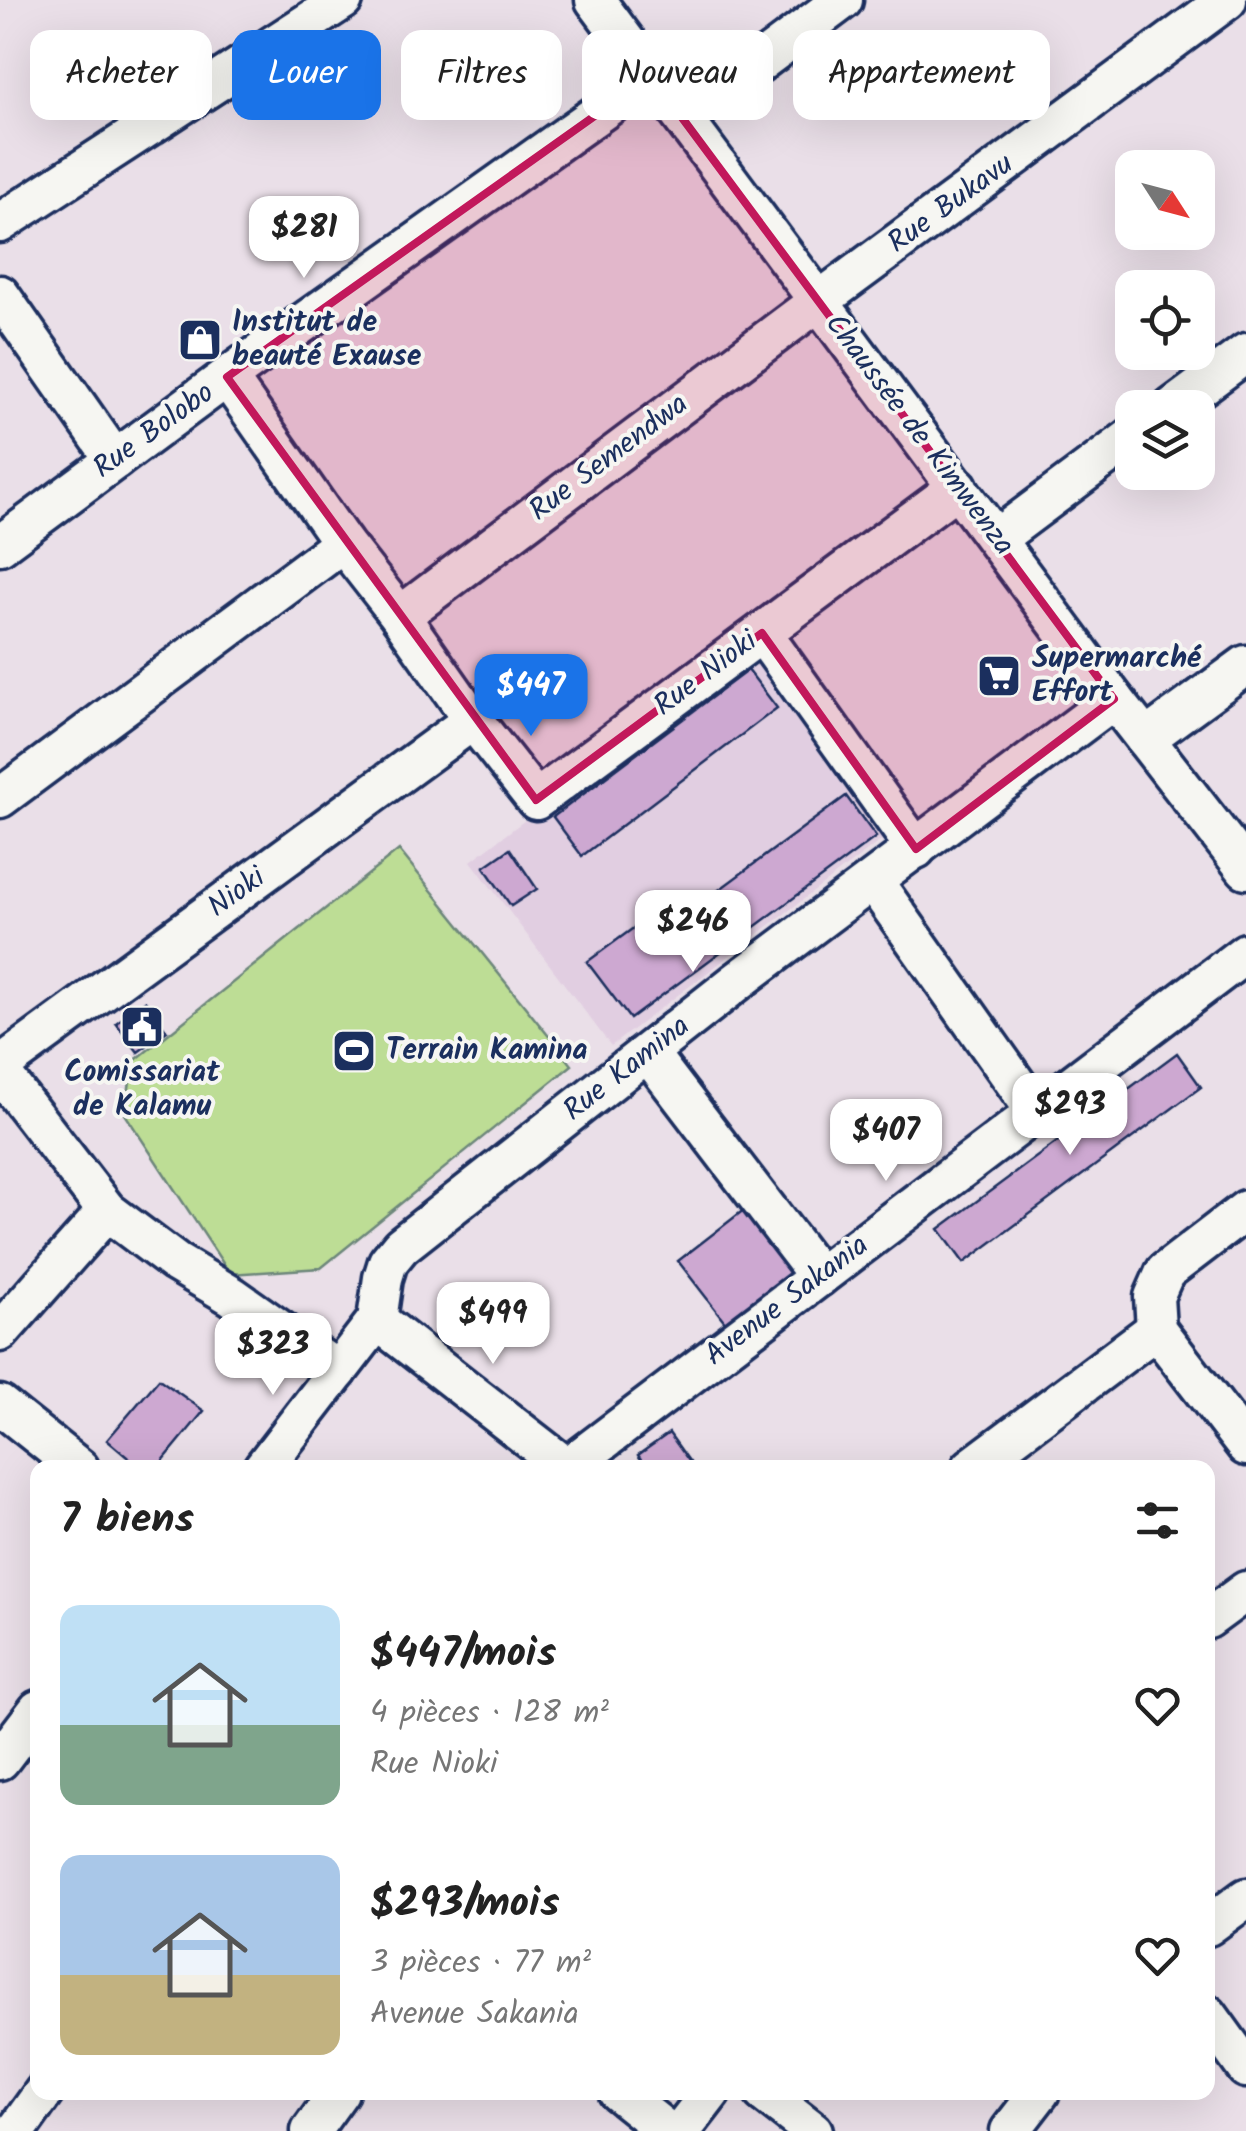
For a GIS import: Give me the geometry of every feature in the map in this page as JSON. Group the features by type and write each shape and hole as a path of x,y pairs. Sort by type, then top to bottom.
{"street":[{"path":"0,223 343,0"},
{"name":"Chaussée de Kimwenza","path":"595,0 618,30"},
{"path":"773,52 843,0"},
{"name":"Rue Bukavu","path":"819,300 1187,12 1227,0"},
{"name":"Rue Bolobo","path":"0,545 227,377 590,120"},
{"name":"Chaussée de Kimwenza","path":"685,120 1114,699 1246,869"},
{"path":"0,295 115,460"},
{"name":"Rue Semendwa","path":"400,616 819,300"},
{"path":"1196,390 1246,352"},
{"path":"227,377 342,544 400,616 473,720"},
{"path":"996,538 1115,450"},
{"name":"Rue Nioki","path":"473,720 536,800 958,487"},
{"path":"0,798 342,544"},
{"path":"762,633 916,849"},
{"path":"1145,739 1246,665"},
{"name":"Rue Kamina","path":"269,1460 377,1320 382,1278 400,1246 738,982 1114,699"},
{"name":"Nioki","path":"0,1069 473,720"},
{"path":"873,881 1036,1112"},
{"name":"Avenue Sakania","path":"578,1460 1246,953"},
{"path":"648,1053 819,1278"},
{"path":"0,1069 108,1211 175,1262 232,1296 338,1371"},
{"path":"1246,1210 1165,1272 1154,1297 1156,1329 1246,1446"},
{"path":"0,1332 108,1211"},
{"path":"377,1320 557,1460"},
{"path":"982,1460 1156,1329"},
{"path":"0,1405 68,1460"},
{"path":"1215,1613 1246,1591"},
{"path":"0,1760 30,1721"},
{"path":"1215,1921 1246,1898"},
{"path":"1215,2025 1246,2068"},
{"path":"16,2131 38,2100"},
{"path":"311,2131 333,2100"},
{"path":"628,2100 668,2131"},
{"path":"681,2131 705,2100"},
{"path":"773,2100 814,2131"},
{"path":"1010,2131 1034,2100"}],"highlighted area":[{"path":"651,76 1114,699 916,849 762,633 536,800 227,377"}],"shaded area":[{"path":"749,650 888,835 611,1046 471,861"}],"green space":[{"name":"Terrain Kamina","path":"399,850 572,1065 321,1268 230,1274 125,1114 133,1062"}],"building":[{"path":"748,670 777,708 582,856 553,817"},
{"path":"846,796 876,837 630,1019 587,962 639,924 651,940"},
{"path":"510,849 537,889 511,906 484,867"},
{"name":"Comissariat de Kalamu","path":"145,1001 167,1031 138,1052 116,1023"},
{"path":"1177,1053 1201,1087 964,1263 939,1229"},
{"path":"745,1209 796,1275 729,1327 678,1261"},
{"path":"159,1379 204,1411 164,1460 131,1460 107,1440"},
{"path":"669,1433 688,1460 641,1460 638,1455"}],"place":[{"name":"Institut de beauté Exause","path":"200,340"},
{"name":"Supermarché Effort","path":"999,676"},
{"name":"Comissariat de Kalamu","path":"142,1027"},
{"name":"Terrain Kamina","path":"354,1051"}]}
